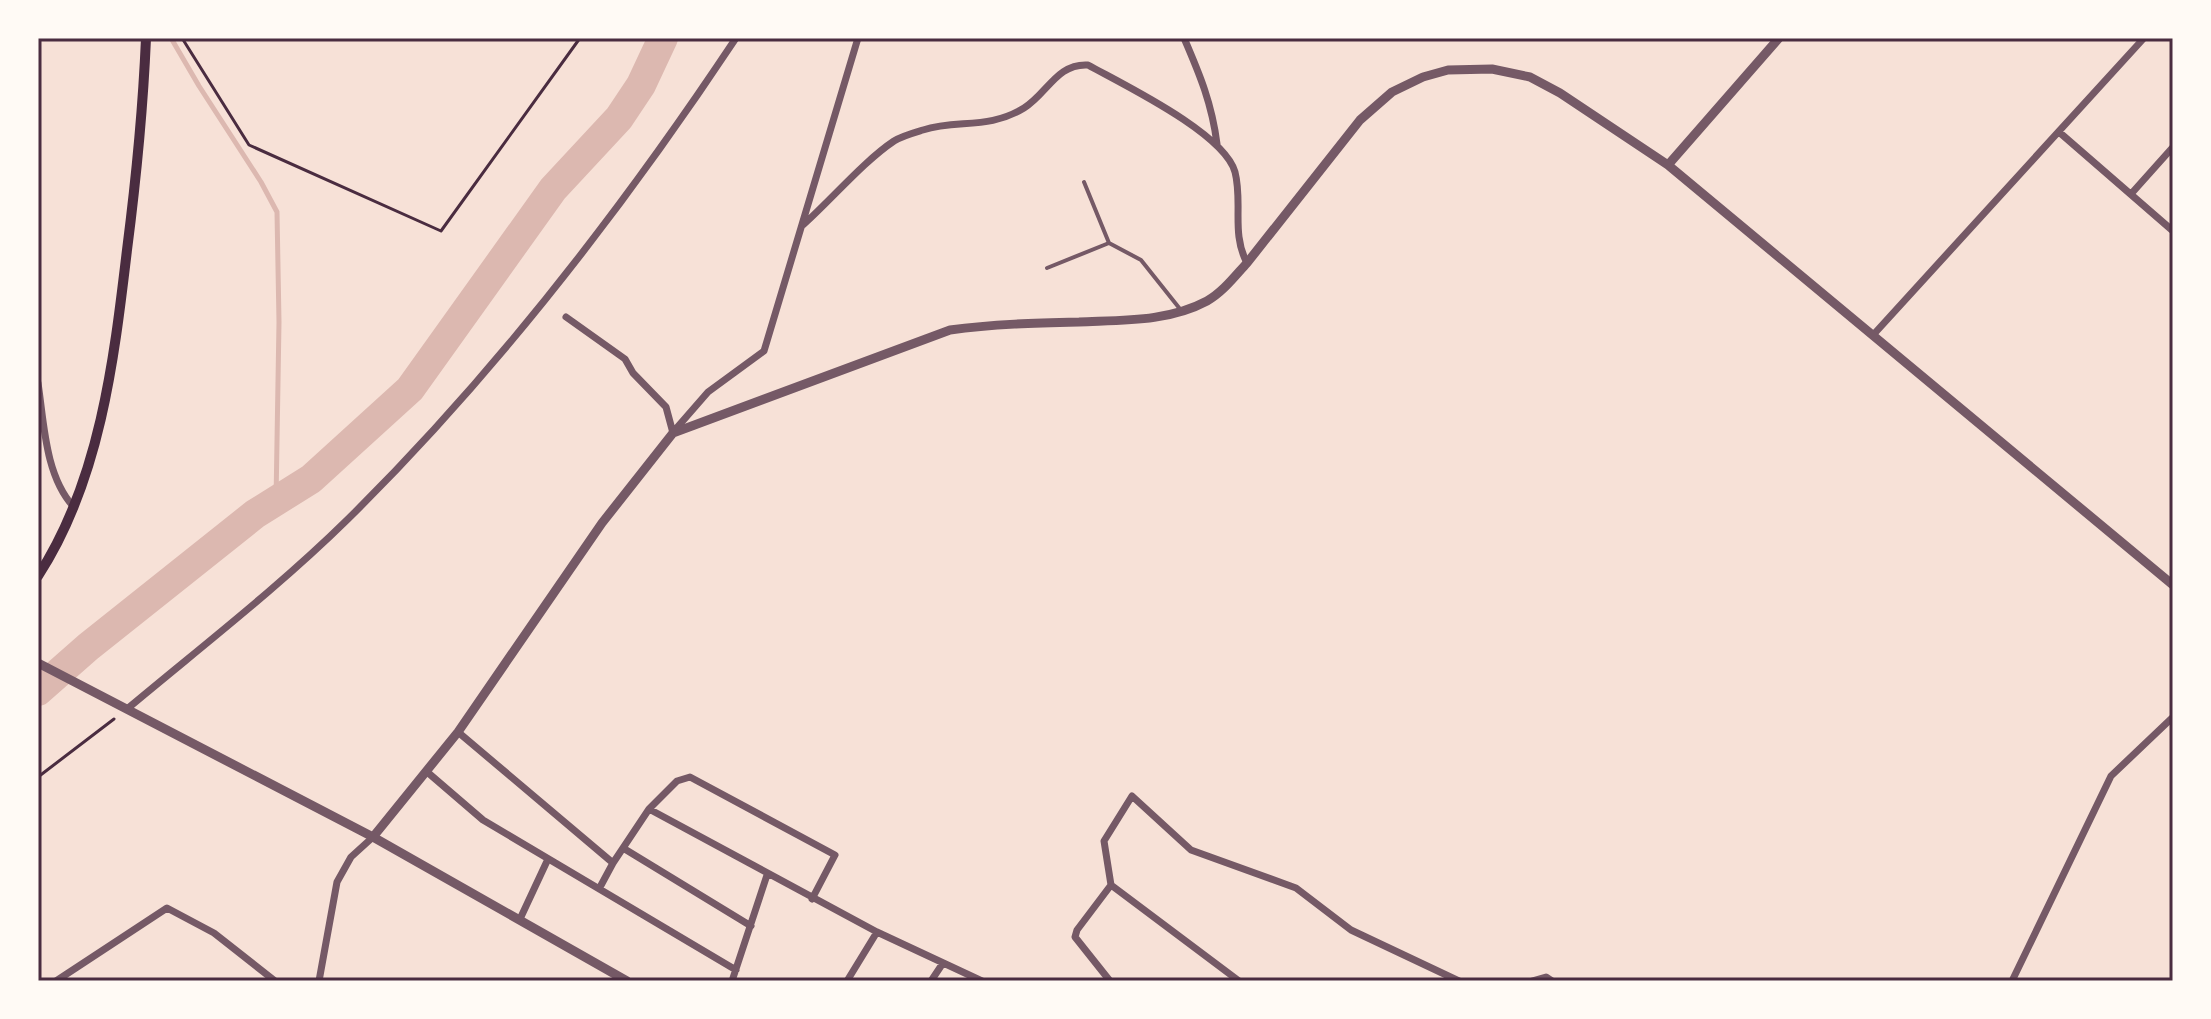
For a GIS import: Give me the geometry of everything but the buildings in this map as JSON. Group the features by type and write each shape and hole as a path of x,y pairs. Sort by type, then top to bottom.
{"main road":[{"path":"38,576 73,506 90,459 109,385 135,185 146,38"}],"street":[{"path":"127,709 289,574 435,430 516,336 680,122 736,38"},
{"path":"319,981 337,882 351,857 373,837 458,732 602,523 673,433 708,392 764,351 858,38"},
{"path":"1184,38 1207,90 1217,144"},
{"path":"1668,165 1779,38"},
{"path":"1874,334 2144,38"},
{"path":"803,225 897,139 928,129 999,120 1027,107 1075,64 1088,65 1217,144 1235,172 1237,228 1240,250 1247,263"},
{"path":"673,433 950,330 987,325 1144,320 1207,301 1247,263 1360,120 1392,92 1423,77 1448,70 1492,69 1530,77 1560,93 1668,165 2173,585"},
{"path":"2059,132 2173,231"},
{"path":"2131,194 2173,147"},
{"path":"566,317 625,359 633,373 666,407 673,433"},
{"path":"38,383 53,468 62,494 73,506"},
{"path":"38,663 373,837 627,981"},
{"path":"2012,981 2111,776 2173,717"},
{"path":"458,732 613,863"},
{"path":"426,771 483,820 736,970"},
{"path":"599,889 649,809 677,781 690,777 835,855 812,899"},
{"path":"1239,981 1111,885 1104,841 1132,796 1191,850 1296,888 1351,930 1459,981"},
{"path":"649,809 812,899 982,981"},
{"path":"623,848 751,926"},
{"path":"520,919 548,859"},
{"path":"732,981 767,875"},
{"path":"1110,981 1075,937 1111,885"},
{"path":"56,981 167,908 214,933 275,981"},
{"path":"847,981 877,932"},
{"path":"931,981 943,963"},
{"path":"1532,981 1546,977 1552,981"}],"lane":[{"path":"1084,182 1109,243 1141,260 1182,311"},
{"path":"1047,268 1109,243"}],"path":[{"path":"182,38 249,145 441,231 580,38"},
{"path":"38,777 127,709"}],"waterway":[{"path":"171,38 277,212 276,501"},
{"path":"38,691 88,647 255,514 311,479 410,389 553,189 619,118 641,85 663,38"}]}
